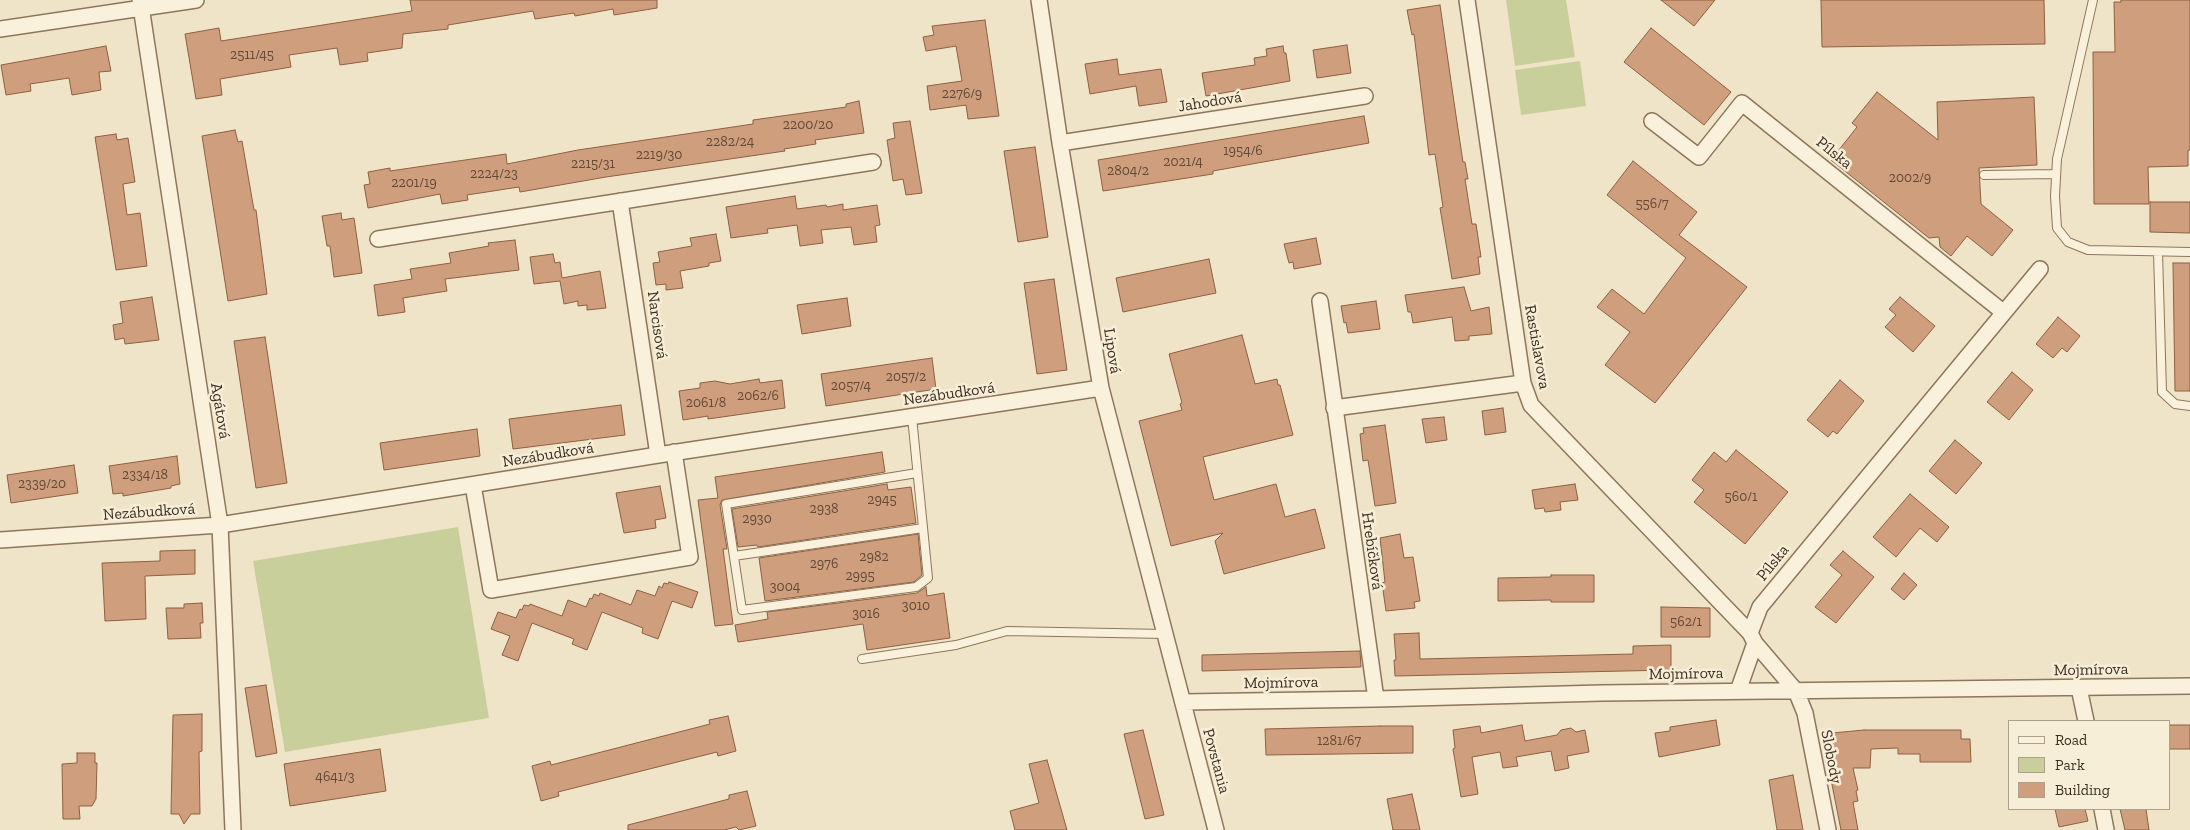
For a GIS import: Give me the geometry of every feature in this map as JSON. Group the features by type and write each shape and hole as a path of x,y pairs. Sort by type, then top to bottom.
{"street":[{"path":"0,29 140,4 196,0"},
{"name":"Lipová","path":"1039,0 1060,143 1101,388 1182,702"},
{"name":"Rastislavova","path":"1467,0 1524,383 1531,405 1753,638 1796,691"},
{"name":"Agátová","path":"140,4 220,525 233,830"},
{"name":"Jahodová","path":"1060,143 1365,96"},
{"name":"Pílska","path":"1652,121 1699,157 1742,103 2003,312"},
{"path":"378,239 873,162"},
{"name":"Narcisová","path":"620,201 658,455"},
{"name":"Pílska","path":"1753,638 1760,607 2040,269"},
{"name":"Hrebíčková","path":"1320,301 1376,699"},
{"path":"1334,408 1524,383"},
{"name":"Nezábudková","path":"0,540 220,525 674,452 1101,388"},
{"path":"472,485 490,590 690,557 674,452"},
{"path":"1738,691 1753,638"},
{"name":"Mojmírova","path":"1182,702 1738,691 2190,686"},
{"path":"2079,688 2086,720"},
{"name":"Slobody","path":"1796,691 1805,713 1828,830"},
{"name":"Povstania","path":"1182,702 1216,830"},
{"path":"2102,810 2106,830"}],"lane":[{"path":"2093,0 2059,149 2056,174 2057,228 2068,242 2088,250 2190,252"},
{"path":"1984,174 2056,174"},
{"path":"2158,252 2162,392 2175,404 2190,406"},
{"path":"912,417 918,473 928,578 916,587 742,610 726,504 918,473"},
{"path":"734,556 923,528"},
{"path":"862,659 956,645 1007,631 1165,634"}],"green space":[{"path":"1506,0 1566,0 1575,57 1515,66"},
{"path":"1580,61 1586,106 1521,115 1515,70"},
{"path":"458,527 489,718 285,752 253,561"}],"building":[{"path":"410,0 657,0 657,8 614,15 613,9 575,16 574,13 535,19 533,11 448,25 448,29 403,34 402,48 367,53 368,61 340,65 337,48 289,55 291,67 220,79 222,95 196,99 185,34 219,28 221,41 412,11"},
{"path":"1661,0 1715,0 1694,26"},
{"path":"1821,0 2044,0 2045,44 1822,47"},
{"path":"2121,0 2190,0 2190,150 2188,150 2188,166 2148,167 2149,204 2094,204 2093,52 2115,52 2114,2 2121,2"},
{"path":"1440,5 1463,162 1465,162 1468,179 1465,179 1472,224 1476,224 1481,257 1478,257 1480,274 1452,279 1440,208 1443,207 1435,154 1429,155 1414,34 1412,35 1407,10"},
{"path":"985,20 999,116 968,119 966,105 930,110 927,86 962,81 956,46 926,51 923,37 934,35 932,26"},
{"path":"1651,28 1731,92 1704,125 1624,62"},
{"path":"1347,45 1351,73 1317,78 1313,50"},
{"path":"106,46 111,71 99,72 101,90 72,95 69,78 30,84 31,91 6,95 1,65"},
{"path":"1283,46 1284,53 1286,53 1290,81 1206,96 1202,73 1255,65 1254,58 1267,56 1266,49"},
{"path":"1117,59 1119,75 1161,69 1167,102 1139,106 1136,86 1090,94 1085,64"},
{"path":"1877,92 1938,140 1937,102 2034,97 2037,165 1979,168 1981,204 2013,230 1992,256 1967,236 1951,256 1940,247 1939,237 1929,238 1831,160 1857,127 1852,123"},
{"path":"859,101 864,133 815,140 816,144 784,149 785,151 606,177 520,192 519,187 467,195 468,200 442,204 440,194 368,208 364,185 370,184 368,172 390,168 390,171 506,154 507,164 578,150 753,124 753,120 846,107 846,104"},
{"path":"1364,116 1369,143 1213,171 1213,174 1103,191 1098,160"},
{"path":"910,121 922,193 906,195 903,179 893,181 887,140 895,138 893,123"},
{"path":"235,130 238,142 242,141 254,210 256,210 267,294 228,301 202,136"},
{"path":"116,134 117,140 128,138 135,182 123,184 127,215 140,213 147,266 116,270 95,137"},
{"path":"1035,147 1048,237 1018,242 1004,151"},
{"path":"1633,161 1697,212 1679,235 1747,287 1655,403 1605,365 1630,332 1597,307 1612,289 1644,314 1686,258 1607,195"},
{"path":"795,196 797,209 843,204 843,210 877,205 880,225 875,226 877,242 854,245 851,227 821,230 823,243 800,246 797,225 767,229 768,233 731,238 726,207"},
{"path":"2150,202 2190,202 2190,233 2150,232"},
{"path":"341,213 342,220 354,218 362,273 334,277 330,246 327,246 322,216"},
{"path":"716,234 721,261 709,263 709,266 680,271 683,288 666,290 666,284 656,285 653,263 660,262 658,252 692,246 690,238"},
{"path":"1316,238 1321,264 1294,269 1293,262 1289,263 1284,244"},
{"path":"515,240 519,270 445,279 447,291 403,298 405,312 378,316 374,285 412,279 410,269 451,263 449,253 489,246 488,243"},
{"path":"553,254 555,263 560,262 562,278 600,271 606,308 587,310 587,305 578,306 578,301 564,304 560,281 534,284 530,257"},
{"path":"1209,259 1216,293 1123,312 1116,278"},
{"path":"2173,263 2190,263 2190,391 2175,391"},
{"path":"1054,279 1067,370 1037,374 1024,283"},
{"path":"1464,287 1471,311 1489,307 1492,334 1469,336 1469,340 1455,341 1452,317 1413,323 1411,312 1408,312 1405,295"},
{"path":"152,297 159,340 125,344 124,338 115,340 113,325 123,323 120,302"},
{"path":"1900,297 1935,326 1913,352 1885,327 1896,315 1889,309"},
{"path":"847,298 851,326 802,334 797,305"},
{"path":"1376,301 1380,329 1348,333 1341,306"},
{"path":"2058,317 2080,336 2067,352 2062,348 2053,358 2036,344"},
{"path":"1242,335 1255,384 1277,379 1293,435 1203,457 1214,500 1276,484 1285,517 1315,509 1325,548 1224,574 1215,541 1223,533 1171,546 1139,421 1182,410 1180,404 1182,403 1169,354"},
{"path":"265,337 287,483 256,488 234,341"},
{"path":"932,358 936,389 826,406 821,374"},
{"path":"2012,372 2033,390 2009,420 1987,402"},
{"path":"759,379 760,383 782,380 785,408 708,419 708,416 683,420 679,391 700,388 700,383 715,381 730,384"},
{"path":"1840,380 1864,401 1837,434 1833,431 1828,437 1807,420"},
{"path":"621,405 625,435 513,449 509,419"},
{"path":"1503,408 1506,432 1485,435 1482,411"},
{"path":"1444,417 1447,440 1426,443 1422,419"},
{"path":"1385,425 1396,503 1375,506 1368,460 1363,461 1360,434 1364,433 1363,428"},
{"path":"477,429 480,456 384,470 380,443"},
{"path":"1955,440 1982,463 1956,494 1929,471"},
{"path":"1736,450 1788,492 1745,544 1694,502 1704,490 1692,480 1714,452 1726,462"},
{"path":"882,452 885,472 722,500 720,505 727,549 723,549 733,624 715,626 698,500 718,498 715,477"},
{"path":"177,456 180,484 171,486 171,488 123,496 123,493 113,494 109,466"},
{"path":"74,465 78,493 11,503 7,475"},
{"path":"887,484 888,490 911,487 916,523 758,547 757,545 738,547 732,509"},
{"path":"1575,484 1578,500 1560,502 1561,510 1545,512 1544,508 1535,509 1532,490"},
{"path":"660,486 666,518 655,520 656,528 624,533 616,493"},
{"path":"1910,494 1949,527 1937,542 1920,528 1896,557 1873,537"},
{"path":"918,534 922,575 914,582 765,601 759,558"},
{"path":"1400,534 1404,558 1413,557 1420,601 1414,602 1415,608 1386,611 1382,583 1385,582 1380,538"},
{"path":"195,550 195,574 145,576 146,619 105,621 102,563 160,561 160,551"},
{"path":"1843,551 1874,577 1836,623 1815,607 1842,575 1830,565"},
{"path":"1904,573 1917,585 1904,600 1891,589"},
{"path":"1551,575 1594,575 1594,602 1551,602 1551,600 1498,601 1498,578 1551,577"},
{"path":"669,582 698,592 692,608 672,601 658,639 642,633 643,628 602,612 587,650 572,644 574,639 532,623 518,661 502,655 510,636 491,629 498,612 516,618 524,605 529,606 530,604 562,616 568,600 586,607 594,594 599,596 600,593 631,605 637,590 655,596 659,586 662,588 664,583 668,584"},
{"path":"926,587 927,596 944,593 950,638 867,650 863,624 738,642 735,625 768,619 767,612 917,593"},
{"path":"202,603 203,623 200,623 201,638 168,639 166,608 184,608 184,604"},
{"path":"1661,607 1710,608 1710,637 1661,637"},
{"path":"1419,633 1420,659 1633,654 1633,646 1671,645 1671,670 1395,676 1394,634"},
{"path":"1360,651 1361,667 1202,671 1202,655"},
{"path":"266,685 277,753 256,757 245,688"},
{"path":"202,714 202,751 199,752 200,814 191,814 184,824 179,814 171,814 173,715"},
{"path":"728,716 736,751 718,756 717,752 558,792 559,796 541,801 532,766 550,761 551,765 710,724 709,720"},
{"path":"1716,720 1720,745 1659,757 1655,733 1670,731 1670,727"},
{"path":"1522,725 1525,741 1557,735 1561,730 1571,728 1576,732 1585,730 1589,752 1567,756 1569,768 1555,771 1551,751 1516,757 1518,766 1503,768 1500,752 1472,757 1478,794 1461,797 1453,749 1455,748 1453,730 1480,726 1481,733"},
{"path":"2170,725 2190,725 2190,749 2170,749"},
{"path":"1413,726 1413,753 1266,755 1265,729"},
{"path":"1143,730 1164,815 1145,819 1124,734"},
{"path":"1864,730 1961,730 1961,739 1970,739 1971,762 1920,762 1920,754 1898,754 1898,748 1871,749 1870,768 1853,768 1858,790 1856,791 1858,801 1853,802 1858,830 1841,830 1822,734"},
{"path":"380,749 386,791 290,806 284,764"},
{"path":"77,753 95,753 95,763 97,763 96,799 92,806 79,806 80,819 63,819 62,764 77,763"},
{"path":"1047,760 1067,830 1015,830 1010,811 1039,803 1029,764"},
{"path":"1793,775 1803,830 1777,830 1769,780"},
{"path":"747,791 756,826 739,830 736,827 724,830 628,830 628,825 729,799 729,795"},
{"path":"1412,794 1420,830 1393,830 1387,799"},
{"path":"2055,810 2085,810 2088,821 2059,827"},
{"path":"2120,810 2146,810 2149,830 2125,830"}]}
